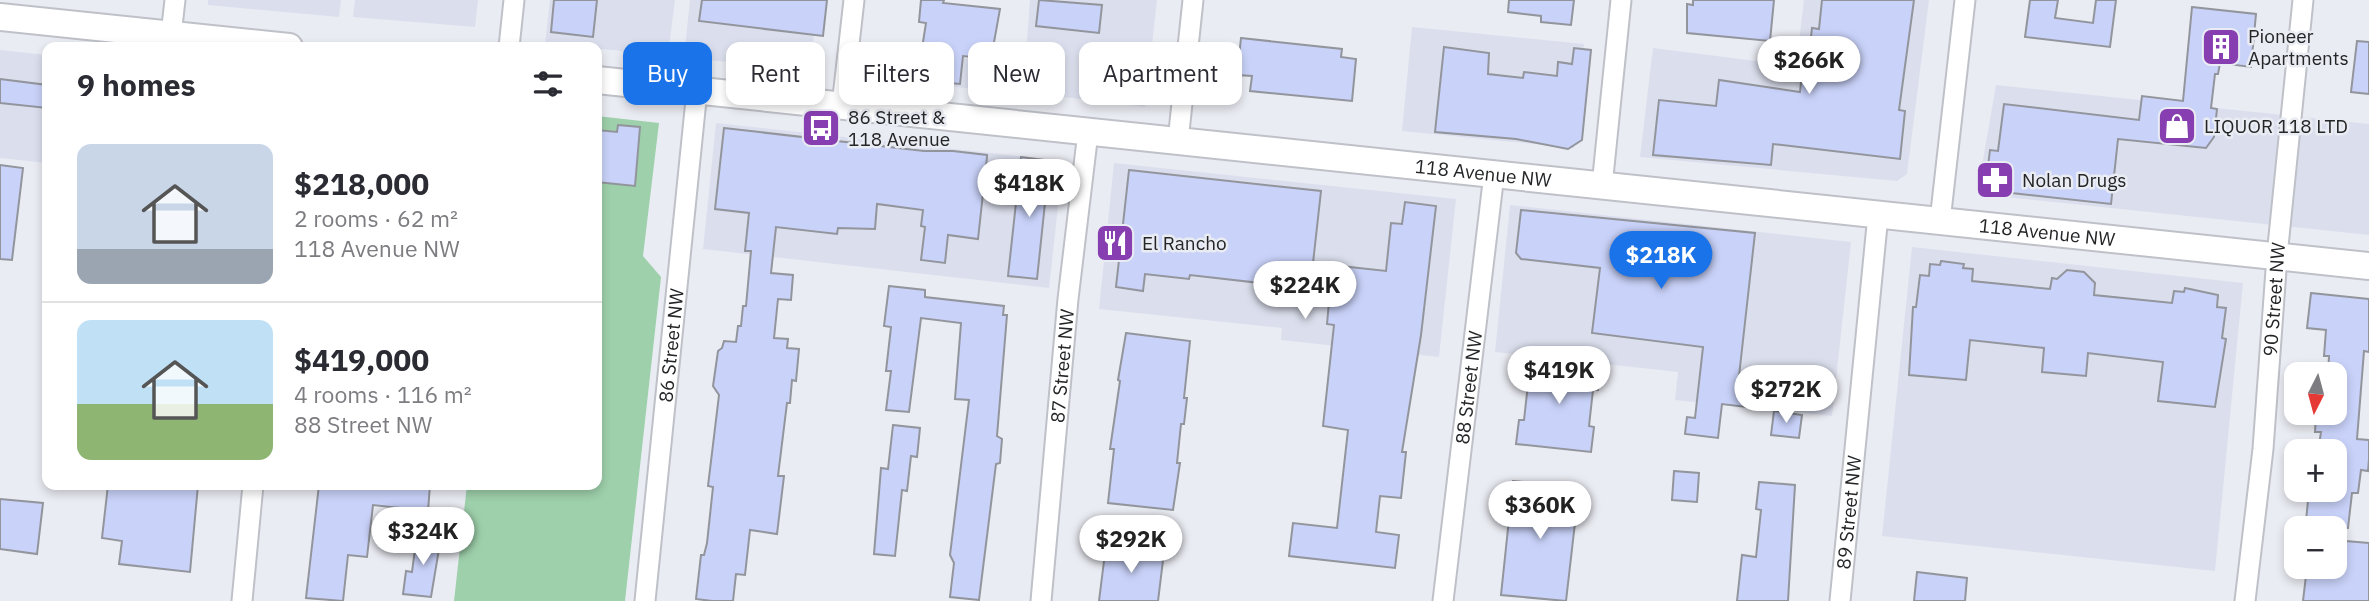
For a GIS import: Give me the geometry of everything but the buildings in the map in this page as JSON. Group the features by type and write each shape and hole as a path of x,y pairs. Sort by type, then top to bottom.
{"main road":[{"path":"0,17 240,42"},
{"name":"118 Avenue NW","path":"602,80 623,83"},
{"name":"118 Avenue NW","path":"712,92 2369,266"}],"street":[{"path":"171,35 175,0"},
{"path":"510,42 514,0"},
{"path":"842,106 854,0"},
{"path":"1178,141 1193,0"},
{"path":"1602,186 1621,0"},
{"path":"1940,222 1965,0"},
{"name":"90 Street NW","path":"2245,601 2263,449 2277,256 2303,0"},
{"name":"86 Street NW","path":"645,601 695,105"},
{"name":"87 Street NW","path":"1041,601 1068,299 1088,132"},
{"name":"88 Street NW","path":"1443,601 1494,174"},
{"name":"89 Street NW","path":"1840,601 1878,215"},
{"path":"242,601 253,490"}],"shaded area":[{"path":"208,0 341,0 339,17 208,5"},
{"path":"355,0 478,0 475,27 353,17"},
{"path":"550,0 675,0 670,42 623,42 623,51 602,49 602,42 545,42"},
{"path":"690,0 818,0 813,42 726,42 726,62 712,60 712,42 686,42"},
{"path":"1030,0 1157,0 1152,42 1079,42 1079,99 1065,97 1065,42 1027,42"},
{"path":"1804,0 1929,0 1907,174 1897,181 1640,157 1653,48 1796,66"},
{"path":"1412,27 1584,44 1574,148 1402,131"},
{"path":"0,50 42,54 42,162 0,158"},
{"path":"954,57 968,59 968,88 954,87"},
{"path":"1996,85 2369,124 2369,235 1977,194"},
{"path":"716,123 1063,161 1049,288 703,249"},
{"path":"1114,163 1456,199 1439,357 1281,340 1282,328 1099,309"},
{"path":"1510,205 1851,242 1832,416 1675,400 1678,372 1495,352"},
{"path":"1912,247 2243,283 2215,571 1882,536"}],"green space":[{"path":"602,117 659,123 643,256 661,277 625,601 454,601 466,490 602,490"}],"place":[{"name":"Pioneer Apartments","path":"2221,47"},
{"name":"LIQUOR 118 LTD","path":"2177,126"},
{"name":"86 Street & 118 Avenue","path":"821,128"},
{"name":"Nolan Drugs","path":"1995,180"},
{"name":"El Rancho","path":"1115,243"}]}
